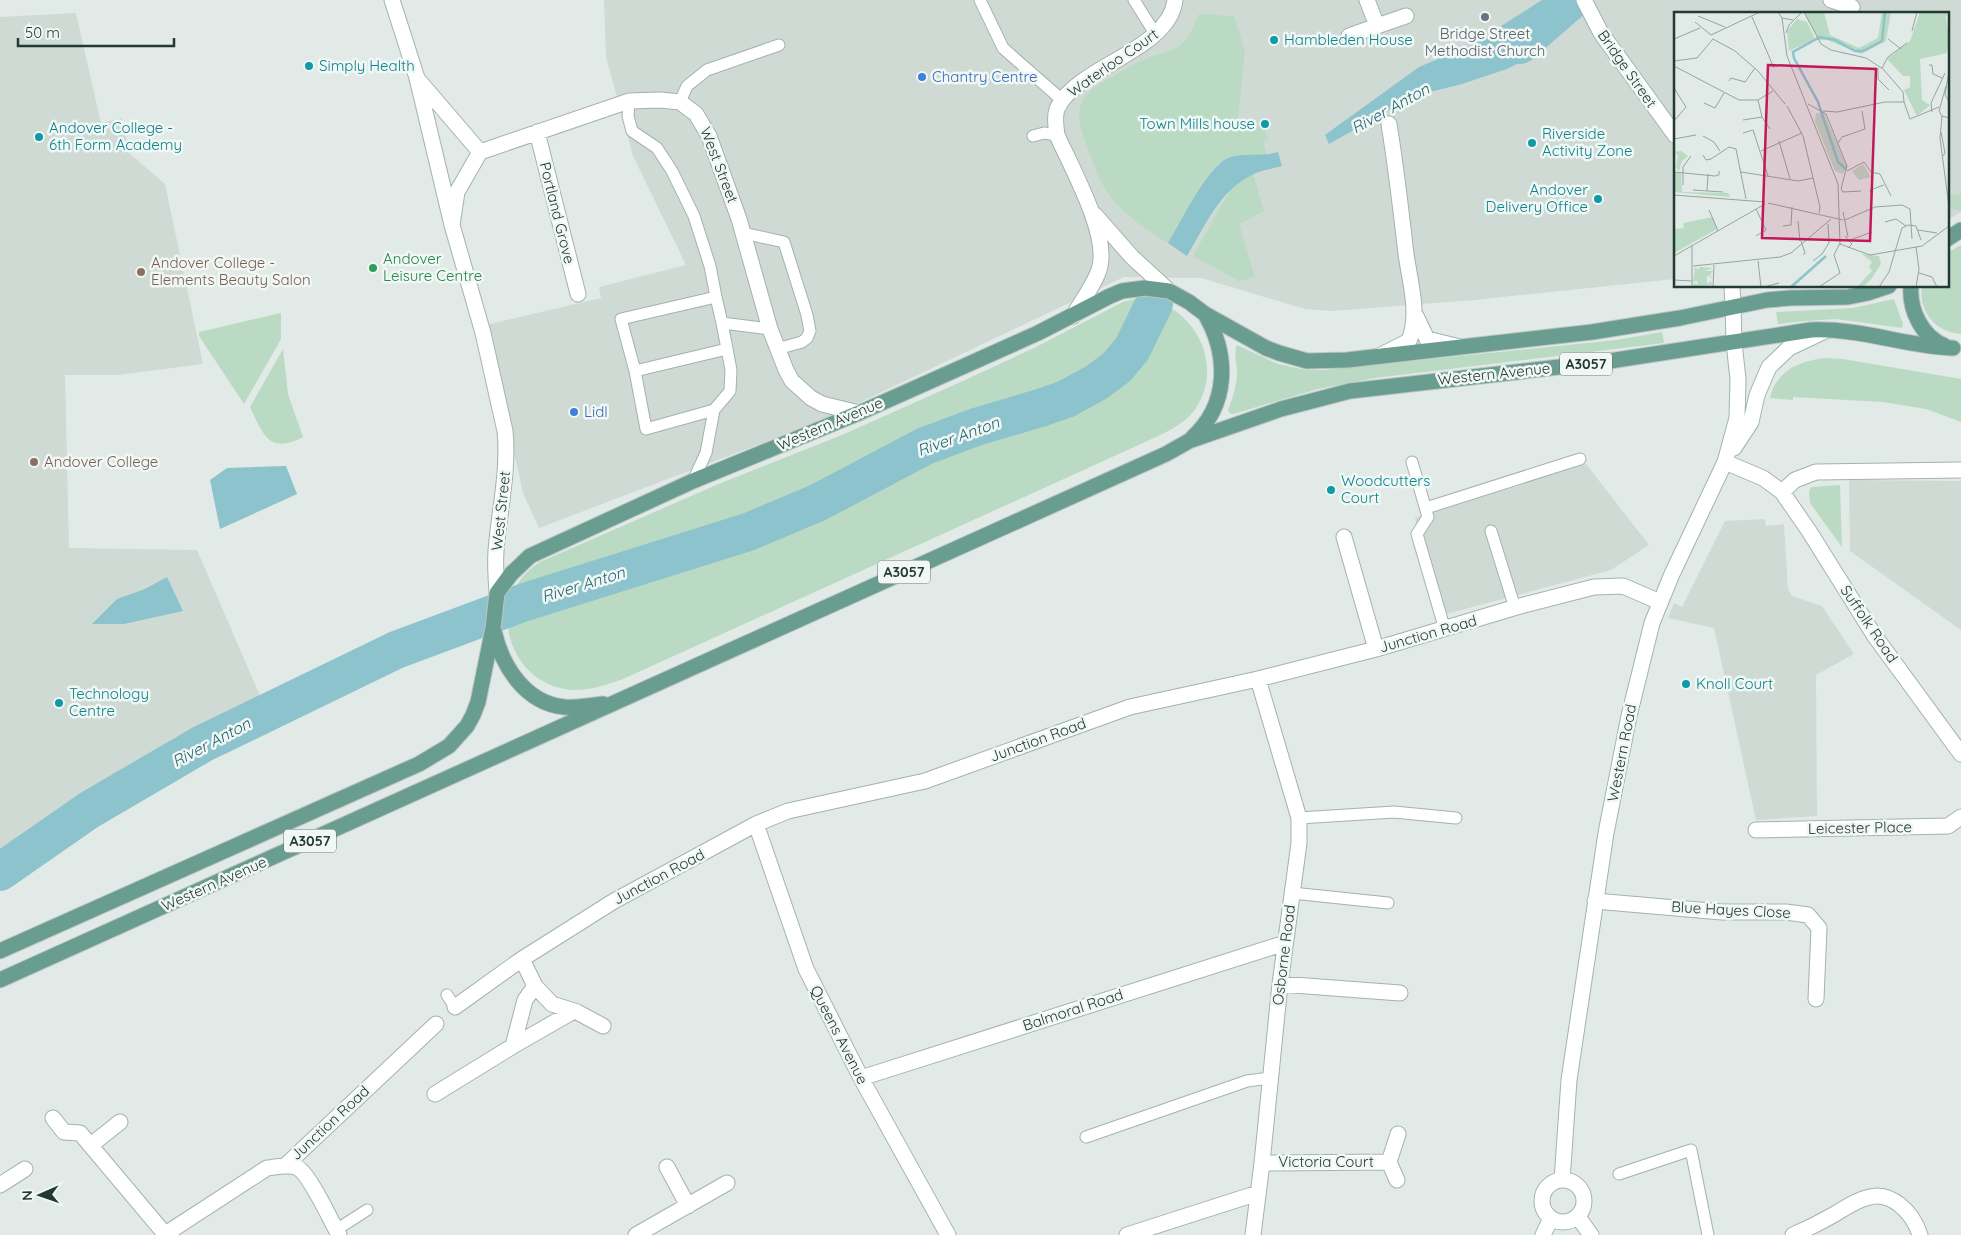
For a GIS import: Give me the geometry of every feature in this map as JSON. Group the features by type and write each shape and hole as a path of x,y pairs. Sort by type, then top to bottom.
{"main road":[{"name":"Western Avenue","path":"0,951 436,756 459,737 473,715 478,702 493,628 497,597 511,574 530,556 693,480 859,413 1073,316 1110,296 1145,288 1170,291 1205,314 1266,348 1294,358 1322,362 1628,327 1733,306 1790,298 1858,295 1881,288"},
{"name":"A3057","path":"1911,288 1911,300 1914,310 1925,332 1938,343 1957,348"},
{"name":"Western Avenue","path":"1189,441 1208,420 1216,403 1220,386 1222,369 1219,347 1205,314"},
{"name":"Western Avenue","path":"0,980 620,702 1166,454 1189,441 1281,409 1350,391 1604,362 1797,332 1830,329 1859,332 1936,348 1957,348"},
{"name":"Western Avenue","path":"493,628 498,645 511,674 529,692 541,699 562,707 574,708 620,702"}],"street":[{"name":"West Street","path":"392,0 417,78 452,225 483,333 505,432 505,479 496,551 497,597"},
{"name":"Waterloo Court","path":"1073,316 1100,267 1102,252 1101,242 1090,210 1057,135 1056,115 1062,100 1069,92 1097,70 1156,35 1171,16 1175,0"},
{"path":"1368,0 1377,26"},
{"name":"Bridge Street","path":"1584,0 1601,33 1674,134"},
{"path":"1831,0 1852,7"},
{"path":"1349,36 1411,14"},
{"path":"417,78 480,152 629,101 660,100 680,102"},
{"name":"West Street","path":"680,102 696,114 704,124 743,233 777,350 792,381 800,390 822,404 859,413"},
{"path":"1374,357 1409,341 1414,329 1414,312 1400,192 1389,124"},
{"name":"Portland Grove","path":"537,132 578,294"},
{"name":"West Street","path":"452,225 457,192 480,152"},
{"name":"Waterloo Court","path":"1090,210 1132,257 1170,291"},
{"path":"1732,288 1733,306"},
{"name":"Western Road","path":"1562,1180 1566,1102 1595,901 1629,716 1646,644 1660,602 1725,462 1735,427 1738,402 1733,306"},
{"path":"1414,312 1427,339 1460,347"},
{"path":"1725,462 1751,422 1757,395 1768,366 1789,348 1830,329"},
{"name":"Suffolk Road","path":"1725,462 1763,478 1782,492 1809,531 1874,635 1961,754"},
{"path":"1782,492 1795,480 1816,472 1961,470"},
{"path":"1344,537 1376,649"},
{"name":"Junction Road","path":"451,1001 522,960 614,901 756,824 788,811 925,781 1130,707 1258,679 1376,649 1594,587 1623,586 1660,602"},
{"name":"Osborne Road","path":"1253,1235 1280,984 1298,843 1299,818 1258,679"},
{"name":"Leicester Place","path":"1756,830 1948,826 1961,817"},
{"name":"Queens Avenue","path":"756,824 806,969 860,1078 948,1235"},
{"name":"Blue Hayes Close","path":"1595,901 1722,912 1786,912 1808,915 1819,928 1816,999"},
{"name":"Balmoral Road","path":"860,1078 1285,943"},
{"path":"522,960 535,986 552,1004 574,1011 603,1026"},
{"path":"1280,984 1400,992"},
{"path":"513,1046 524,1000 535,986"},
{"path":"435,1094 574,1011"},
{"name":"Junction Road","path":"164,1235 267,1168 285,1166 436,1024"},
{"path":"53,1118 64,1132 80,1133 164,1235"},
{"path":"91,1145 120,1122"},
{"name":"Victoria Court","path":"1398,1134 1389,1162 1398,1180"},
{"name":"Victoria Court","path":"1262,1163 1389,1162"},
{"path":"285,1166 298,1168 307,1178 338,1233"},
{"path":"667,1167 688,1206"},
{"path":"0,1185 25,1169"},
{"path":"1562,1180 1575,1184 1584,1195 1583,1208 1578,1216 1565,1222 1551,1218 1546,1212 1542,1198 1549,1185 1562,1180"},
{"path":"636,1235 727,1183"},
{"path":"1127,1235 1258,1194"},
{"path":"1793,1235 1856,1202 1874,1196 1892,1200 1902,1205 1914,1220 1920,1235"},
{"path":"1578,1216 1592,1235"},
{"path":"1543,1235 1551,1218"}],"lane":[{"path":"980,0 1003,48 1062,100"},
{"path":"1134,0 1156,35"},
{"path":"680,102 687,86 708,70 780,45"},
{"path":"629,101 628,116 632,131 657,148 672,170 694,216 710,266 727,349 730,391 714,410 706,452 693,480"},
{"path":"1033,136 1044,134 1057,135"},
{"path":"743,233 784,242 809,319 810,331 807,338 802,342 777,350"},
{"path":"714,410 646,429 635,371 621,319 716,297"},
{"path":"722,323 770,329"},
{"path":"635,371 727,349"},
{"path":"1426,508 1580,459"},
{"path":"1412,462 1428,518 1417,534 1445,630"},
{"path":"1490,531 1515,608"},
{"path":"1299,818 1394,812 1456,818"},
{"path":"1292,892 1388,903"},
{"path":"1086,1137 1247,1081 1270,1078"},
{"path":"1619,1174 1691,1150 1708,1235"},
{"path":"338,1233 367,1210"}],"shaded area":[{"path":"604,0 1961,0 1961,212 1948,219 1948,12 1674,12 1674,279 1474,300 1332,311 1305,309 1201,278 1124,277 823,420 539,528 523,493 486,325 601,298 599,287 686,265 633,156 606,57"},
{"name":"Andover College","path":"76,13 101,123 122,118 130,154 165,184 203,364 118,375 65,375 69,548 197,550 261,698 175,737 95,790 0,863 0,17"},
{"path":"1586,464 1649,545 1611,570 1446,614 1415,518"},
{"path":"1849,480 1961,481 1961,630 1850,551"},
{"path":"1765,519 1766,526 1784,524 1788,589 1792,596 1822,606 1854,654 1816,675 1817,816 1756,820 1714,628 1668,618 1674,603 1682,607 1725,521"}],"green space":[{"path":"1199,14 1234,16 1245,52 1238,117 1242,131 1263,124 1268,140 1263,141 1267,156 1237,156 1228,158 1220,163 1203,183 1168,243 1130,217 1107,192 1099,179 1084,139 1079,115 1085,97 1103,82 1140,61 1173,50 1184,42"},
{"path":"1253,174 1264,211 1239,224 1255,277 1239,281 1193,256 1232,187"},
{"path":"1961,194 1961,211 1948,207 1948,195"},
{"path":"1961,245 1961,334 1937,325 1926,312 1923,304 1922,288 1948,288 1948,252"},
{"path":"1135,299 1154,301 1172,309 1186,320 1197,335 1205,352 1207,371 1204,390 1196,408 1185,420 1172,429 615,682 584,690 560,688 540,680 525,666 514,650 509,631 508,612 513,593 524,576 540,562 721,483 842,435 1034,348 1123,302"},
{"path":"1894,299 1903,324 1902,328 1836,319 1778,324 1776,312 1853,308"},
{"path":"281,313 281,339 244,404 199,336 199,332"},
{"path":"1662,332 1664,343 1375,378 1318,389 1233,414 1228,411 1234,394 1236,380 1235,352 1237,345 1278,364 1306,370 1323,370 1616,340"},
{"path":"283,349 288,394 303,437 282,444 275,443 269,439 259,426 250,407"},
{"path":"1815,359 1843,359 1961,379 1961,422 1926,409 1883,402 1793,397 1793,400 1770,398 1777,381 1783,374 1798,365"},
{"path":"1840,485 1842,547 1810,503 1809,493 1811,487"}],"water":[{"path":"1542,0 1554,0 1559,15 1535,55 1507,69 1462,84 1414,96 1329,144 1325,135 1419,67 1483,40 1490,33"},
{"path":"1278,152 1282,166 1255,173 1230,190 1214,210 1187,256 1168,243 1203,184 1220,164 1234,156"},
{"path":"286,466 297,494 220,529 210,480 227,468"},
{"path":"167,577 183,611 124,624 92,624 117,599 145,589"}],"waterway":[{"name":"River Anton","path":"1520,45 1572,0"},
{"name":"River Anton","path":"0,872 89,810 202,744 396,650 525,602 748,532 817,503 925,446 976,427 1066,399 1097,382 1117,367 1132,349 1154,304"}],"place":[{"name":"Bridge Street Methodist Church","path":"1485,17"},
{"name":"Hambleden House","path":"1274,40"},
{"name":"Simply Health","path":"309,66"},
{"name":"Chantry Centre","path":"922,77"},
{"name":"Town Mills house","path":"1265,124"},
{"name":"Andover College - 6th Form Academy","path":"39,137"},
{"name":"Riverside Activity Zone","path":"1532,143"},
{"name":"Andover Delivery Office","path":"1598,199"},
{"name":"Andover Leisure Centre","path":"373,268"},
{"name":"Andover College - Elements Beauty Salon","path":"141,272"},
{"name":"Lidl","path":"574,412"},
{"name":"Andover College","path":"34,462"},
{"name":"Woodcutters Court","path":"1331,490"},
{"name":"Knoll Court","path":"1686,684"},
{"name":"Technology Centre","path":"59,703"}]}
